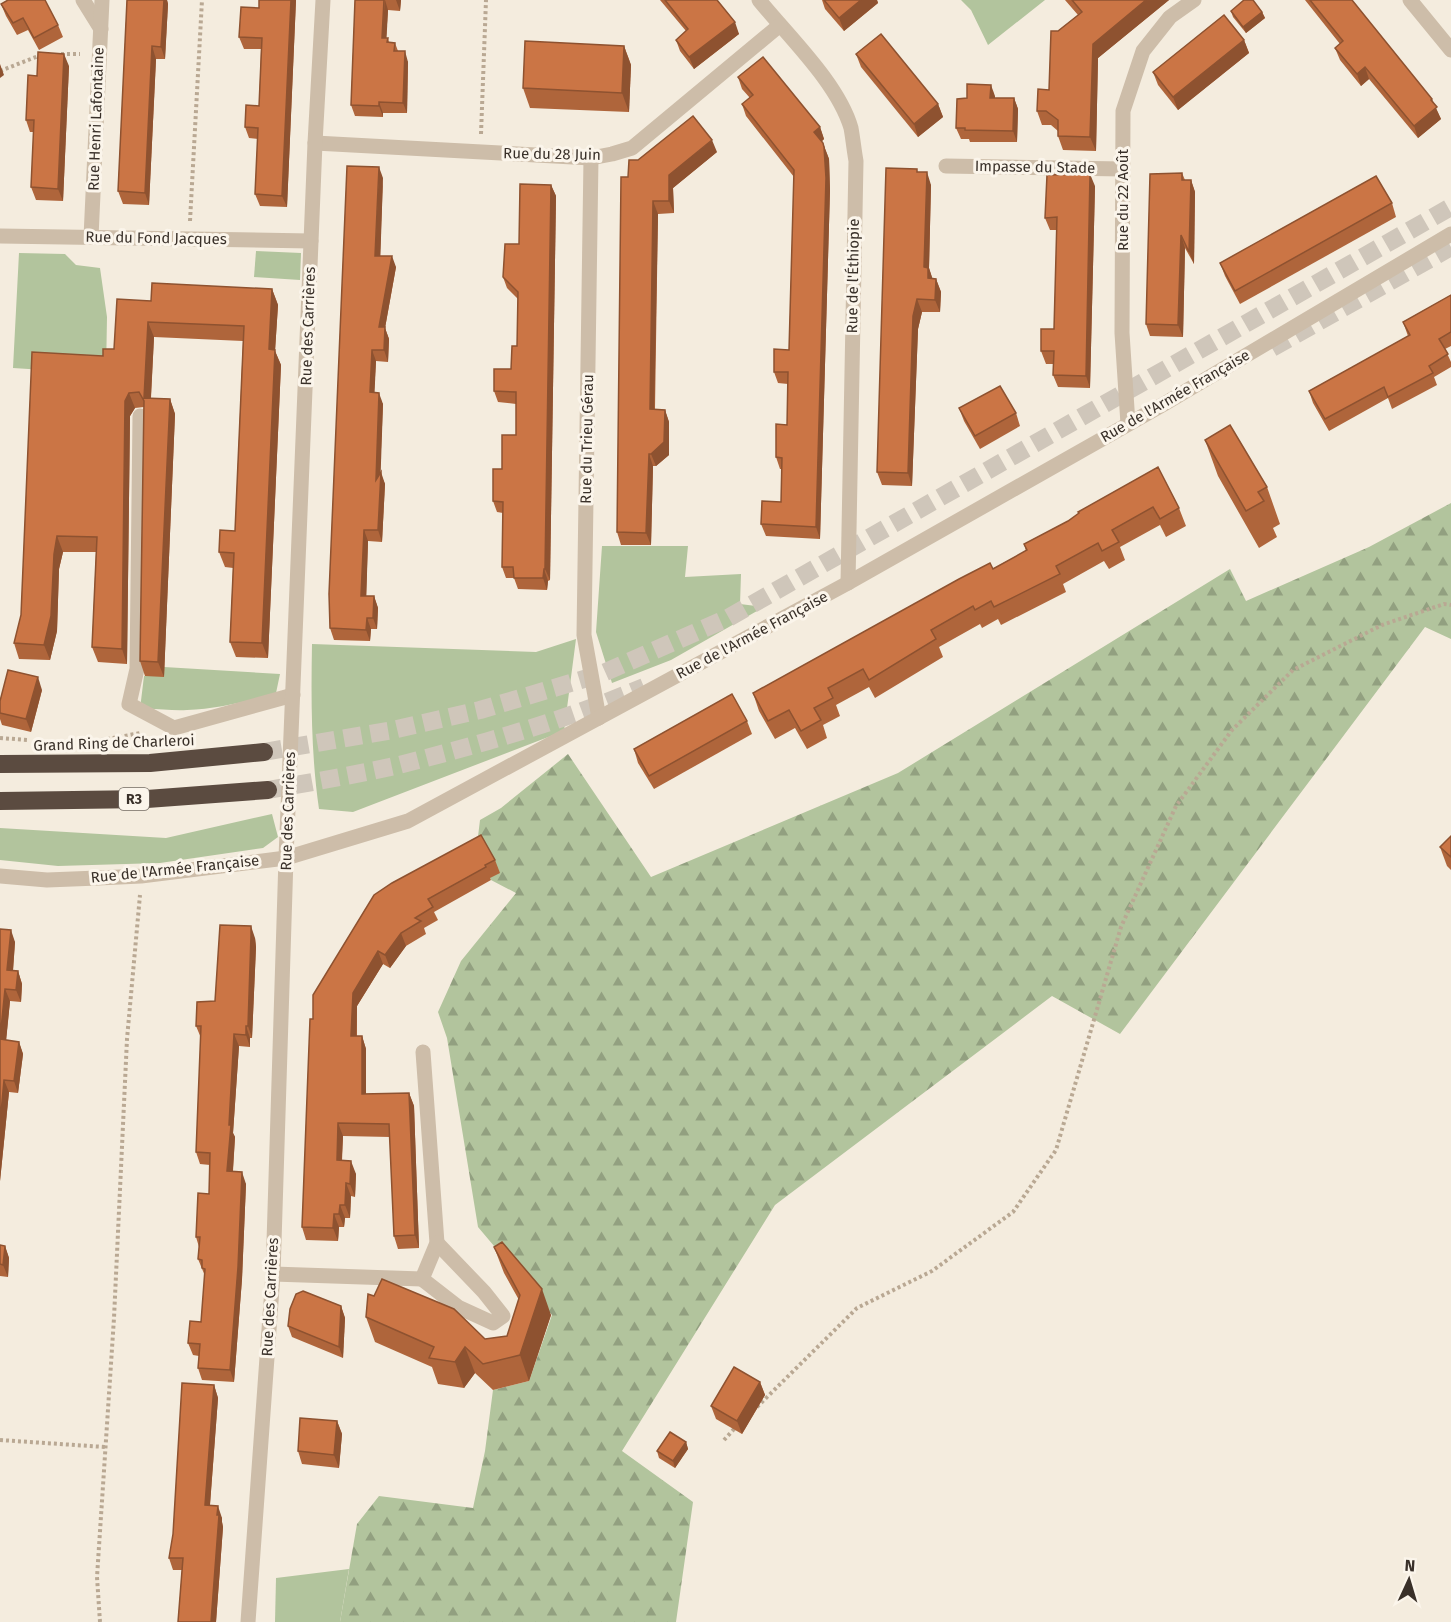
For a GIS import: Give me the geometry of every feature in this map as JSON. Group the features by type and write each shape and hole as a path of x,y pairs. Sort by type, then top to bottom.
{"highway":[{"name":"Grand Ring de Charleroi","path":"0,764 150,763 264,752"},
{"name":"R3","path":"0,801 147,799 268,790"}],"street":[{"path":"82,0 101,28"},
{"name":"Rue Henri Lafontaine","path":"91,237 102,0"},
{"name":"Rue des Carrières","path":"248,1622 273,1274 286,858 315,143 323,0"},
{"name":"Rue du 22 Août","path":"1128,424 1122,333 1124,111 1143,51 1170,17 1194,0"},
{"path":"1410,0 1451,50"},
{"name":"Rue de l'Éthiopie","path":"768,3 780,25 817,69 836,97 850,128 856,161 848,583"},
{"name":"Rue du 28 Juin","path":"315,143 591,158 612,154 632,148 780,25"},
{"name":"Rue du Trieu Gérau","path":"591,158 584,635 599,718"},
{"name":"Impasse du Stade","path":"946,166 1123,169"},
{"name":"Rue de l'Armée Française","path":"0,876 48,880 141,876 286,858 408,821 848,583 1128,424 1451,234"},
{"name":"Rue du Fond Jacques","path":"0,236 311,241"},
{"path":"140,416 137,669 129,704 174,728 293,694"},
{"path":"422,1279 437,1243 423,1052"},
{"path":"273,1274 422,1279 458,1307 493,1323 503,1316 484,1292 437,1243"}],"path":[{"path":"189,239 202,0"},
{"path":"481,151 486,0"},
{"path":"0,71 44,54"},
{"path":"55,54 99,54"},
{"path":"749,1415 857,1308 933,1271 1012,1212 1044,1168 1056,1150 1121,927 1176,806 1232,730 1293,670 1382,625 1444,603 1451,605"},
{"path":"100,740 174,728"},
{"path":"0,738 34,741"},
{"path":"99,1622 97,1577 114,1318 127,1039 141,876"},
{"path":"724,1440 741,1423"},
{"path":"0,1440 105,1448"}],"green space":[{"path":"961,0 1045,0 988,45 971,10"},
{"path":"256,251 301,253 300,280 254,277"},
{"path":"19,253 65,254 76,265 100,268 107,317 106,374 13,368"},
{"path":"1451,503 1451,639 1425,627 1120,1034 1052,996 775,1205 622,1451 693,1502 676,1622 340,1622 357,1524 379,1496 473,1508 485,1451 493,1390 529,1381 552,1315 478,1227 447,1038 438,1012 461,961 516,893 491,880 476,853 480,820 501,808 568,754 651,877 898,773 1230,569 1246,601 1369,547"},
{"path":"602,546 688,546 685,577 741,574 740,604 764,607 671,660 612,683 596,632"},
{"path":"576,639 564,731 353,812 319,809 312,726 312,644 536,652"},
{"path":"164,667 280,674 276,693 243,702 199,709 140,709 144,676 164,676"},
{"path":"272,814 278,837 263,848 160,863 58,866 0,860 0,828 166,838"},
{"path":"349,1569 340,1622 275,1622 276,1578"}],"building":[{"path":"8,0 45,0 58,25 34,38 23,18 13,23 1,4"},
{"path":"127,0 164,0 161,47 152,46 145,193 118,191"},
{"path":"259,0 291,0 282,196 255,194 258,128 245,127 246,105 259,106 262,38 239,37 241,7 259,8"},
{"path":"355,0 384,0 382,38 388,38 387,42 395,43 394,51 405,51 403,103 379,102 379,106 351,105"},
{"path":"665,0 717,0 735,22 689,57 676,40 688,29"},
{"path":"824,0 861,0 839,18"},
{"path":"1072,0 1146,0 1093,44 1090,137 1058,136 1058,120 1046,111 1037,111 1038,89 1049,90 1051,31 1058,31 1082,12"},
{"path":"1244,0 1253,0 1262,12 1243,27 1231,11"},
{"path":"1310,0 1352,0 1437,107 1414,126 1365,67 1357,74 1335,48 1343,41"},
{"path":"1224,15 1244,40 1173,97 1153,72"},
{"path":"881,34 938,104 914,124 856,54"},
{"path":"525,41 624,46 622,93 523,88"},
{"path":"38,52 64,54 58,189 31,187 34,120 26,120 28,75 37,76"},
{"path":"763,57 820,127 814,132 824,147 826,178 816,527 761,524 762,501 781,502 782,458 776,457 776,424 787,425 788,372 774,372 774,349 789,350 794,170 742,104 753,95 738,77"},
{"path":"967,84 991,85 990,98 1014,98 1013,131 956,128 957,99 967,98"},
{"path":"693,116 712,140 669,175 669,201 653,201 650,409 665,410 664,442 649,454 646,533 617,532 621,177 628,177 629,160 638,160"},
{"path":"347,166 379,167 375,256 392,256 379,327 385,327 384,350 372,350 370,392 379,393 376,480 381,472 378,530 364,530 361,596 374,596 373,618 367,618 366,630 330,628 329,594"},
{"path":"886,168 917,169 917,172 927,172 924,267 928,268 928,278 936,279 935,300 917,299 913,316 908,473 877,472"},
{"path":"1182,173 1182,180 1191,180 1189,252 1181,235 1178,325 1146,324 1150,174"},
{"path":"1090,174 1086,376 1053,375 1054,351 1041,351 1041,329 1054,329 1057,217 1045,218 1047,175"},
{"path":"1376,176 1392,203 1235,291 1220,263"},
{"path":"520,184 551,185 545,569 543,578 514,578 513,567 502,567 503,502 493,501 493,469 502,469 502,435 516,435 516,392 494,391 494,369 511,369 512,346 517,346 518,292 503,277 505,244 519,244"},
{"path":"152,283 272,289 269,349 275,350 262,643 230,642 234,553 219,552 220,530 235,531 244,326 148,322 144,398 170,399 158,662 140,661 144,401 139,392 129,393 125,401 122,649 92,647 97,537 57,536 51,616 44,645 14,643 21,615 32,352 103,356 103,349 114,349 117,299 151,301"},
{"path":"1451,295 1451,332 1439,339 1448,354 1429,366 1433,373 1388,397 1384,387 1325,419 1309,391 1410,335 1403,322"},
{"path":"1000,386 1016,413 975,436 959,408"},
{"path":"1230,425 1267,487 1258,492 1264,501 1246,511 1205,440"},
{"path":"1158,467 1179,508 1160,519 1153,507 1112,530 1119,542 1102,551 1098,543 1056,566 1060,574 994,607 991,601 975,610 973,606 931,630 936,639 869,680 863,669 828,688 833,698 814,708 821,720 801,731 789,710 768,721 753,693 959,579 990,563 993,569 1027,550 1024,544 1068,521 1078,512"},
{"path":"8,670 38,677 26,719 0,713 0,701"},
{"path":"732,694 747,721 649,776 634,749"},
{"path":"481,835 495,860 428,899 433,907 415,918 421,921 401,933 385,955 378,951 353,993 351,1036 362,1036 362,1094 409,1093 415,1235 394,1236 389,1124 338,1123 337,1160 351,1161 350,1184 346,1183 345,1205 340,1205 339,1214 334,1214 333,1228 302,1227 310,1019 313,1019 313,995 374,895"},
{"path":"1451,836 1451,857 1440,847"},
{"path":"220,925 251,926 248,1026 246,1026 246,1035 234,1034 229,1125 231,1125 227,1171 242,1172 230,1370 198,1368 200,1344 188,1343 190,1321 201,1322 205,1269 202,1268 202,1260 198,1259 200,1237 196,1237 198,1193 209,1194 210,1153 196,1152 201,1026 196,1026 197,1002 215,1001"},
{"path":"0,929 11,930 7,970 18,971 16,990 5,989 0,1039"},
{"path":"0,1039 19,1042 14,1081 4,1080 0,1124"},
{"path":"502,1242 542,1289 520,1355 483,1364 465,1347 455,1362 429,1358 434,1347 366,1317 368,1294 374,1296 382,1279 454,1309 485,1339 507,1336 520,1295 494,1247"},
{"path":"0,1245 5,1246 3,1265 0,1264"},
{"path":"303,1291 341,1306 339,1347 288,1326 290,1309 296,1294"},
{"path":"734,1367 760,1382 737,1421 711,1406"},
{"path":"182,1383 214,1385 205,1505 218,1506 217,1515 219,1515 211,1622 178,1622 183,1558 169,1558 173,1534"},
{"path":"300,1418 337,1421 334,1455 298,1451"},
{"path":"670,1432 686,1442 673,1461 657,1451"}],"tunnel":[{"path":"264,752 393,730 480,710 601,674 728,618 1451,207"},
{"path":"1272,348 1451,247"},
{"path":"268,790 383,769 461,749 554,721 644,687"}]}
